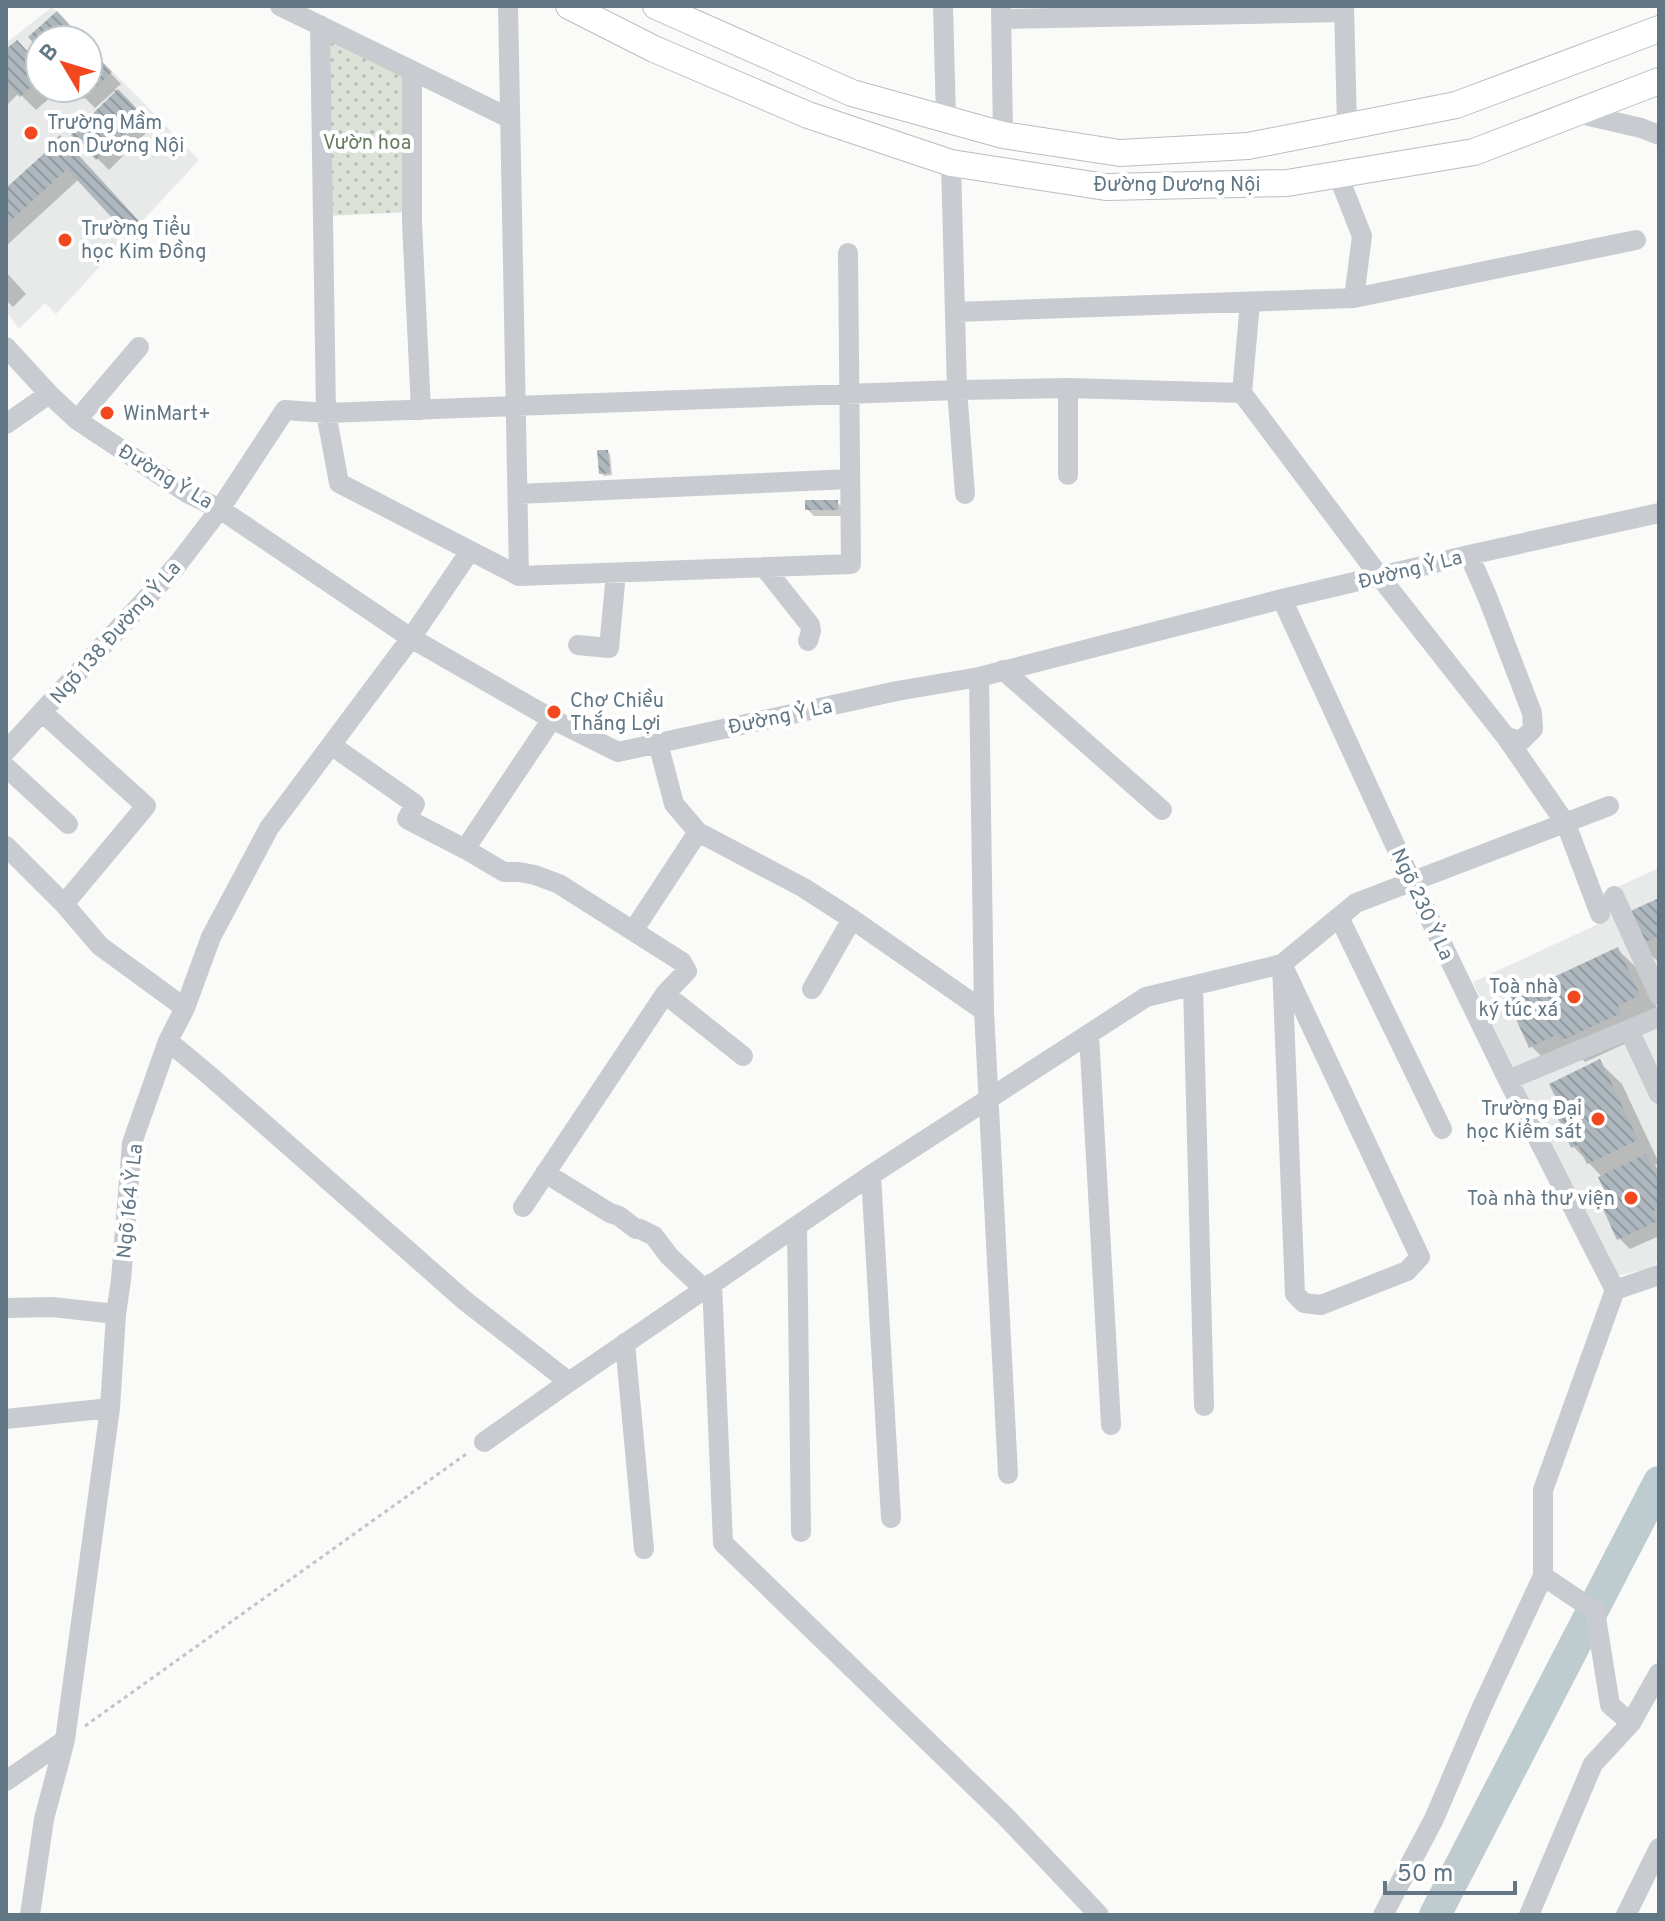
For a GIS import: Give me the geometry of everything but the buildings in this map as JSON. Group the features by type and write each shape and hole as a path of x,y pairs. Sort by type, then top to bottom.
{"main road":[{"name":"Đường Dương Nội","path":"569,6 654,49 808,115 951,163 1106,187 1287,183 1474,152 1655,82"},
{"name":"Đường Dương Nội","path":"666,9 852,93 1003,135 1120,153 1248,146 1456,105 1650,32"},
{"path":"654,49 666,9"}],"street":[{"path":"280,6 509,118"},
{"path":"508,6 519,576"},
{"path":"943,6 946,119"},
{"path":"1003,135 1001,13 1344,9 1347,126"},
{"path":"320,25 326,413 339,483 519,576 851,564 848,253"},
{"path":"412,71 412,222 421,410"},
{"path":"1576,113 1659,135"},
{"path":"951,163 957,390 965,494"},
{"path":"1338,175 1362,236 1354,298"},
{"path":"955,312 1354,298 1636,240"},
{"path":"1250,302 1242,393 1380,577 1506,737 1566,824 1600,914"},
{"name":"Đường Ỷ La","path":"6,347 77,420 187,493 220,509 411,638 552,719 618,752 897,691 979,677 1282,599 1659,513"},
{"path":"77,420 139,347"},
{"path":"326,413 957,390 1068,388 1242,393"},
{"path":"1068,388 1068,475"},
{"path":"6,424 49,394"},
{"name":"Ngõ 138 Đường Ỷ La","path":"6,751 177,565 220,509 285,410 326,413"},
{"path":"518,494 850,479"},
{"name":"Ngõ 164 Ỷ La","path":"30,1915 44,1819 65,1740 110,1408 132,1143 168,1041 185,1008 211,937 269,828 411,638 470,551"},
{"path":"1469,555 1532,713 1533,729 1521,741 1506,737"},
{"path":"764,567 810,625 808,641"},
{"path":"578,645 609,648 616,573"},
{"name":"Ngõ 230 Ỷ La","path":"1282,599 1412,882 1615,1290"},
{"path":"1003,670 1162,810"},
{"path":"979,677 984,1011 1008,1474"},
{"path":"42,712 146,806 64,904"},
{"path":"465,849 552,719"},
{"path":"658,743 674,804 698,832 804,888 984,1011"},
{"path":"331,745 415,804 407,819 504,872 535,875 559,884 685,966 687,971 665,994 523,1207"},
{"path":"6,767 68,824"},
{"path":"484,1442 871,1175 1146,997 1282,964 1356,903 1609,806"},
{"path":"633,931 698,832"},
{"path":"6,846 64,904 100,946 185,1008"},
{"path":"1614,896 1659,995"},
{"path":"1339,917 1442,1129"},
{"path":"812,989 852,919"},
{"path":"1282,964 1420,1257 1407,1271 1321,1305 1304,1303 1295,1294 1282,964"},
{"path":"1193,986 1204,1406"},
{"path":"665,994 743,1056"},
{"path":"1508,1080 1659,1017"},
{"path":"1629,1030 1659,1094"},
{"path":"1089,1034 1111,1425"},
{"path":"168,1041 464,1300 569,1382"},
{"path":"545,1173 636,1229 654,1236 669,1256 708,1286 723,1543 1006,1817 1099,1915"},
{"path":"871,1175 891,1518"},
{"path":"797,1226 801,1532"},
{"path":"1383,1915 1434,1819 1543,1576 1543,1490 1615,1290 1659,1275"},
{"path":"6,1308 52,1307 116,1314"},
{"path":"625,1343 644,1549"},
{"path":"6,1419 110,1408"},
{"path":"1543,1576 1595,1611 1610,1705 1631,1723"},
{"path":"1529,1915 1593,1764 1631,1723 1659,1673"},
{"path":"6,1781 65,1740"},
{"path":"1626,1915 1652,1877 1659,1848"}],"path":[{"path":"65,1740 484,1442"}],"shaded area":[{"name":"Trường Tiểu học Kim Đồng","path":"52,7 68,24 30,24"},
{"name":"Trường Tiểu học Kim Đồng","path":"24,29 24,104 104,104 104,62 199,160 56,314 45,303 19,329 6,311 6,43"},
{"name":"Trường Đại học Kiểm sát","path":"1659,868 1659,1256 1654,1268 1611,1277 1473,982 1609,919 1597,896"}],"green space":[{"name":"Vườn hoa","path":"321,27 411,72 411,212 324,216"}],"waterway":[{"path":"1435,1915 1659,1482"}],"place":[{"name":"Trường Mầm non Dương Nội","path":"31,133"},
{"name":"Trường Tiểu học Kim Đồng","path":"65,240"},
{"name":"WinMart+","path":"107,413"},
{"name":"Chợ Chiều Thắng Lợi","path":"554,712"},
{"name":"Toà nhà ký túc xá","path":"1574,997"},
{"name":"Trường Đại học Kiểm sát","path":"1598,1119"},
{"name":"Toà nhà thư viện","path":"1631,1198"}]}
